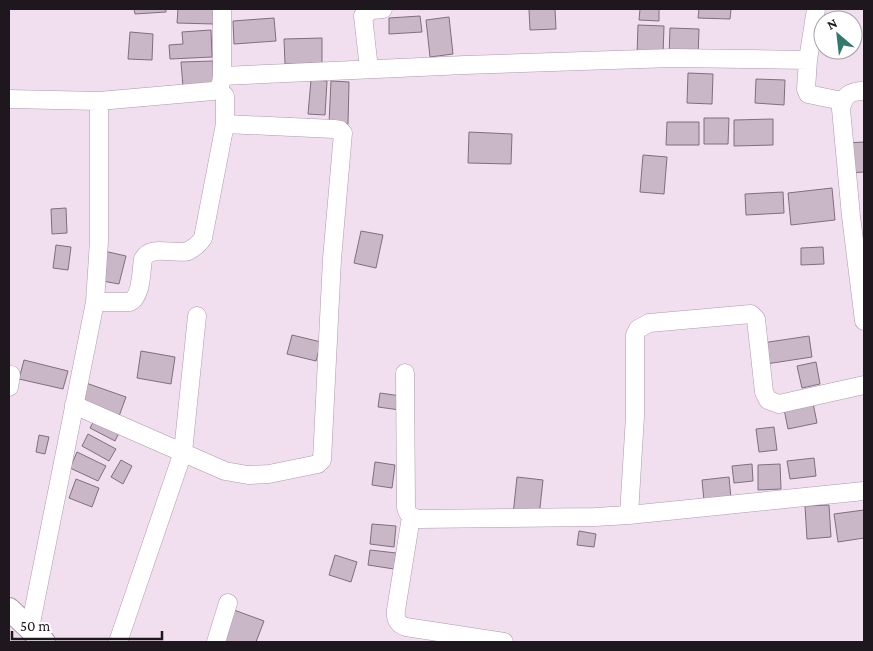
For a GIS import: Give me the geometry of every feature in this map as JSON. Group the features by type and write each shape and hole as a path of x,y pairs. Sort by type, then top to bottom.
{"street":[{"path":"95,302 130,302 134,300 138,292 145,255 152,251 183,252 197,246 203,238 225,124 225,96 220,82 222,9"},
{"path":"369,69 363,16 372,10 383,9"},
{"path":"816,9 808,60 806,90 808,94 842,101"},
{"path":"9,99 99,101 213,91 220,82 369,69 673,58 808,60"},
{"path":"864,91 855,91 847,94 842,101 841,109 850,206 864,321"},
{"path":"37,635 74,405 95,302 99,241 99,101"},
{"path":"74,405 225,471 268,474 318,464 322,460 332,259 342,133 334,128 225,124"},
{"path":"629,515 634,416 635,335 638,329 649,323 751,314 756,320 764,392 768,400 779,404 864,385"},
{"path":"118,642 182,452 197,316"},
{"path":"405,373 406,506 407,512 411,517 418,519 629,515 864,491"},
{"path":"411,517 396,610 396,618 400,625 504,642"},
{"path":"216,642 228,603"},
{"path":"9,609 37,635"}],"building":[{"path":"134,9 166,9 166,12 135,14"},
{"path":"178,9 214,9 214,24 177,23"},
{"path":"529,9 555,9 556,29 530,30"},
{"path":"640,9 659,9 659,21 639,20"},
{"path":"699,9 731,9 730,19 698,18"},
{"path":"420,16 422,32 389,34 389,18"},
{"path":"449,17 453,54 430,57 426,20"},
{"path":"274,18 276,41 234,44 233,21"},
{"path":"638,25 664,26 663,55 637,55"},
{"path":"670,28 699,29 698,57 669,56"},
{"path":"211,30 212,57 170,59 169,45 183,44 182,32"},
{"path":"130,32 153,34 152,60 128,59"},
{"path":"322,38 322,63 285,64 284,39"},
{"path":"213,61 214,85 183,87 181,62"},
{"path":"688,73 713,74 712,104 687,103"},
{"path":"756,79 785,80 784,105 755,103"},
{"path":"311,80 327,81 325,115 308,114"},
{"path":"331,81 349,82 348,124 329,124"},
{"path":"704,118 729,118 728,144 704,144"},
{"path":"773,119 773,145 734,146 734,120"},
{"path":"667,122 699,122 699,145 666,145"},
{"path":"469,132 512,134 511,164 468,163"},
{"path":"864,142 864,172 848,173 846,143"},
{"path":"643,155 667,157 664,194 640,192"},
{"path":"832,188 835,220 791,225 788,193"},
{"path":"783,192 784,213 746,215 745,194"},
{"path":"66,208 67,233 52,234 51,209"},
{"path":"361,231 383,235 376,268 354,263"},
{"path":"56,245 71,247 68,270 53,268"},
{"path":"823,247 824,264 801,265 801,248"},
{"path":"104,251 126,256 119,284 97,280"},
{"path":"292,335 321,342 316,361 287,354"},
{"path":"809,336 812,357 766,364 762,343"},
{"path":"141,351 175,357 171,384 137,378"},
{"path":"24,360 68,371 63,389 19,379"},
{"path":"816,362 820,384 802,388 797,366"},
{"path":"86,383 126,397 118,419 78,405"},
{"path":"380,393 401,396 400,410 378,407"},
{"path":"813,403 817,423 788,429 784,409"},
{"path":"95,419 120,431 115,441 90,428"},
{"path":"774,427 777,450 759,452 756,429"},
{"path":"88,434 116,449 109,461 82,446"},
{"path":"39,435 49,437 45,454 36,452"},
{"path":"77,452 106,466 98,481 70,468"},
{"path":"814,458 816,476 790,479 787,461"},
{"path":"121,460 132,466 123,484 111,477"},
{"path":"375,462 395,465 392,488 372,485"},
{"path":"752,464 753,481 734,483 732,466"},
{"path":"780,464 781,489 758,490 758,465"},
{"path":"517,477 543,480 539,517 513,515"},
{"path":"729,477 731,499 704,501 702,480"},
{"path":"76,479 99,488 92,507 69,498"},
{"path":"829,505 831,537 807,539 805,506"},
{"path":"864,510 864,538 838,542 834,514"},
{"path":"372,524 396,526 394,547 370,544"},
{"path":"579,531 596,534 594,547 577,545"},
{"path":"370,550 396,553 394,569 368,565"},
{"path":"335,555 357,562 351,582 329,575"},
{"path":"234,610 264,621 256,642 222,642"}]}
